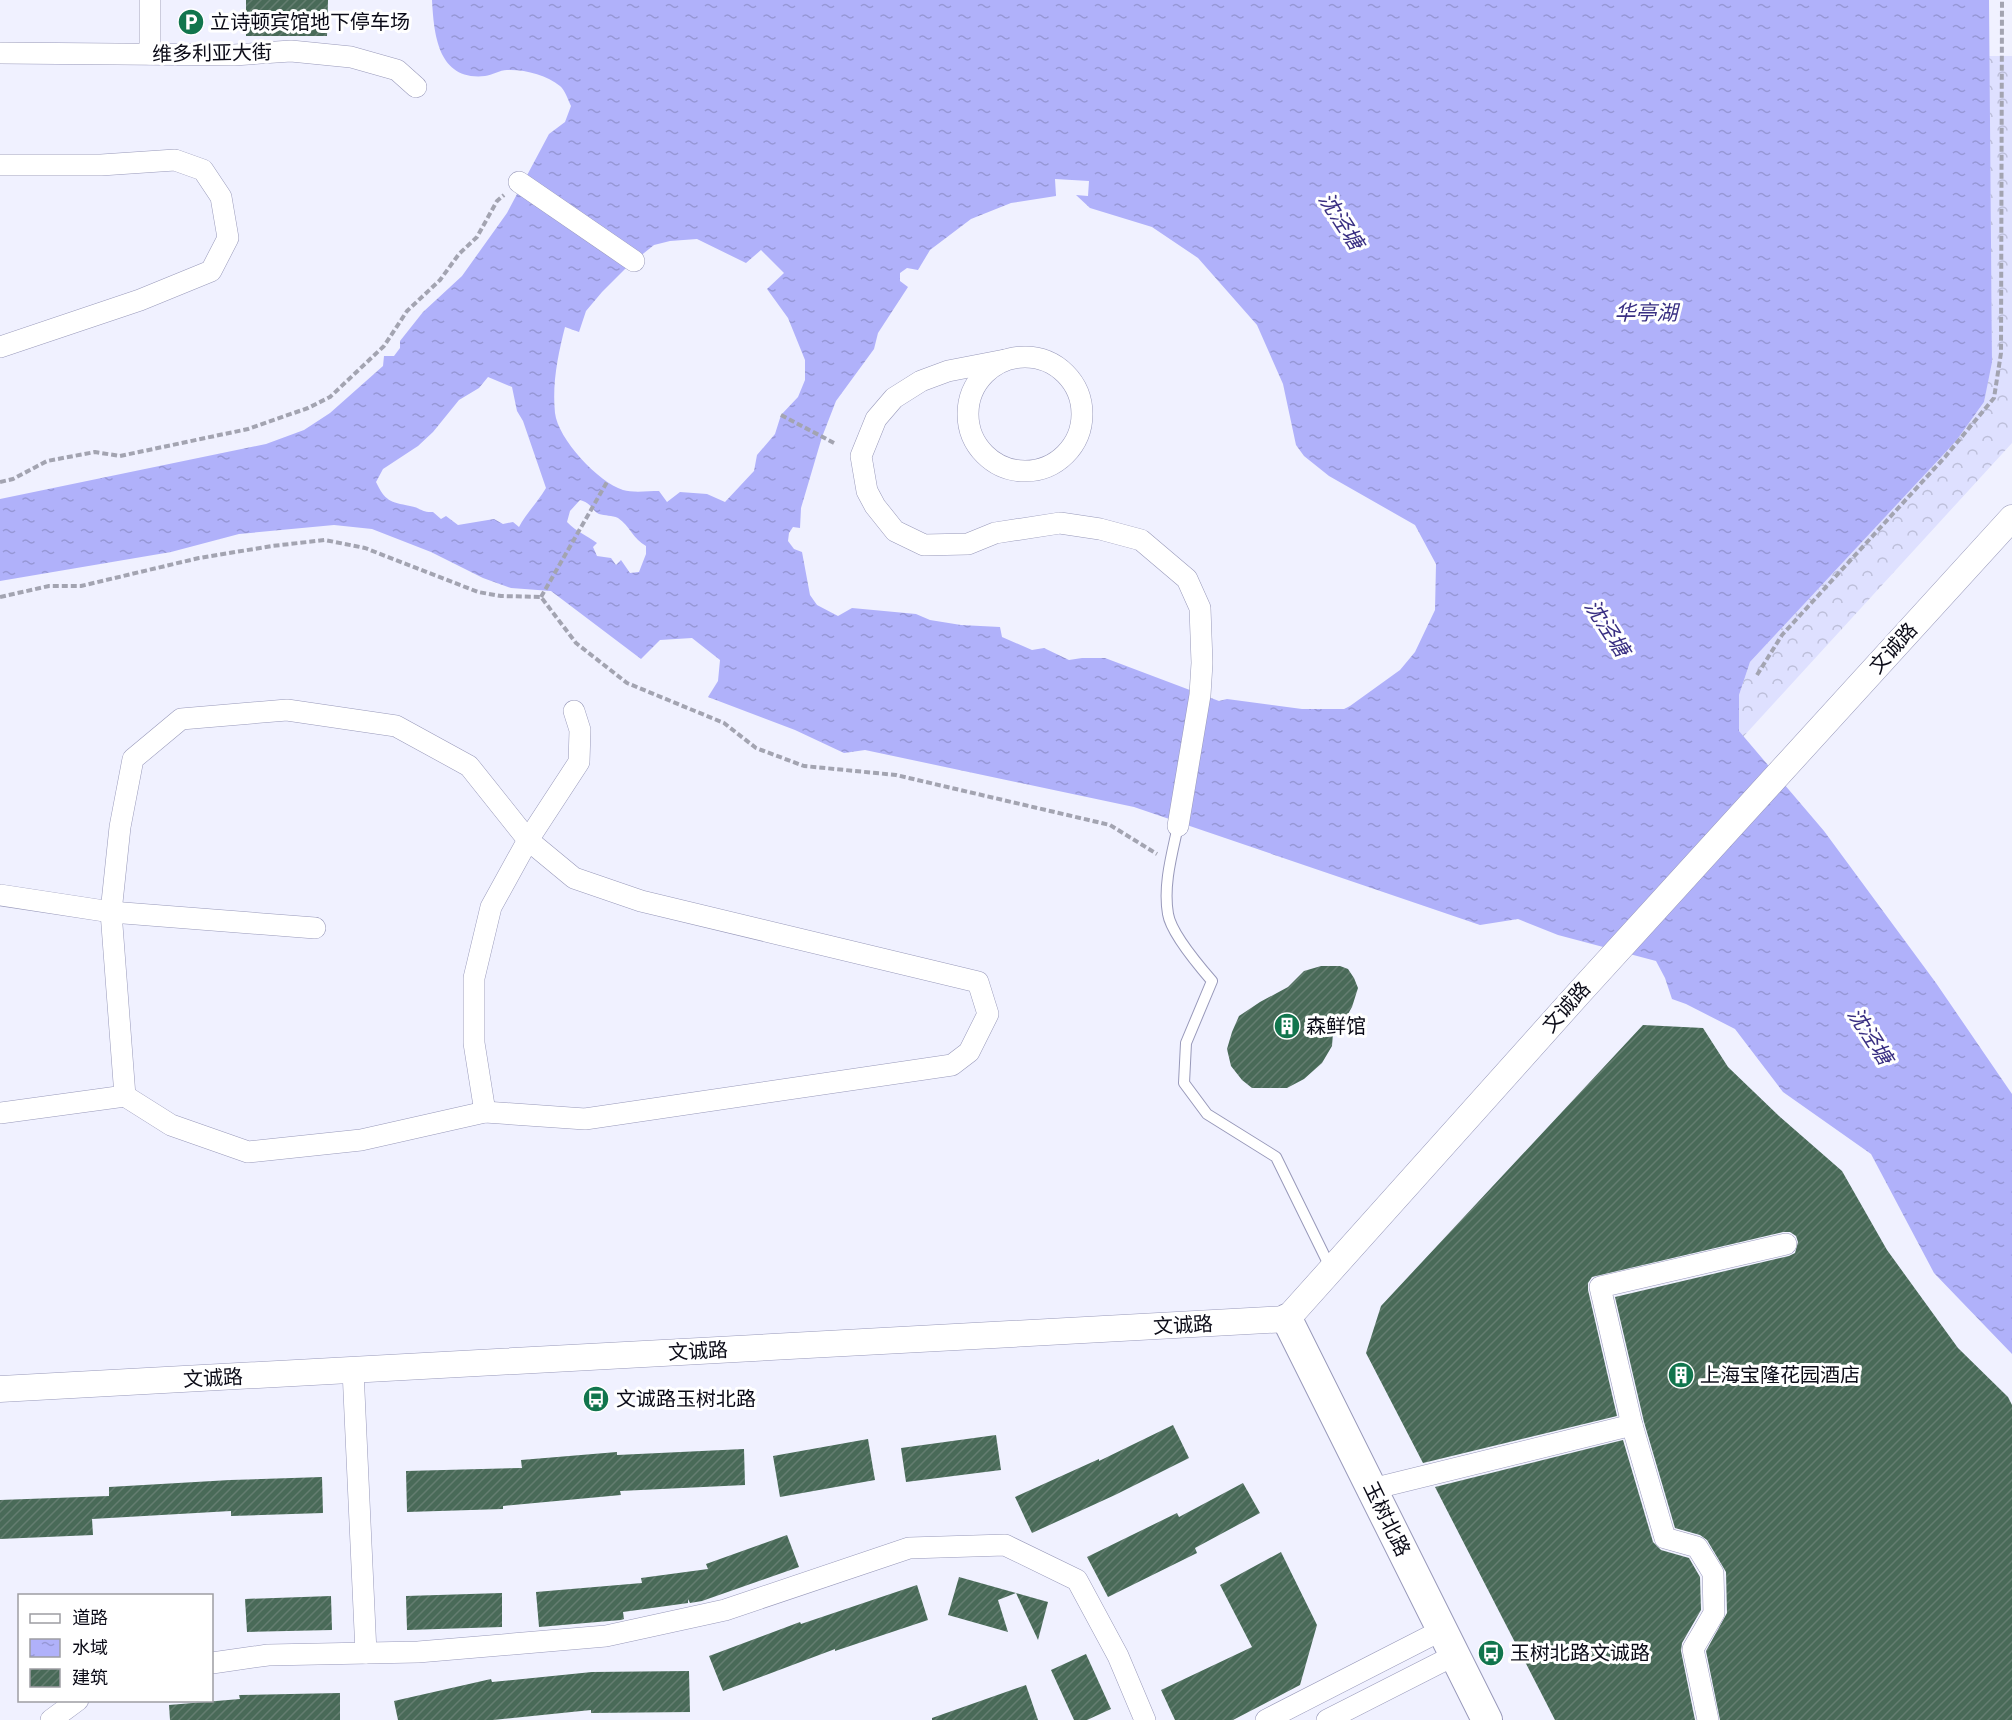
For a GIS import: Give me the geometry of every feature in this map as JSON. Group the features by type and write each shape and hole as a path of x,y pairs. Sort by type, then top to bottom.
{"main road":[{"name":"玉树北路","path":"1287,1319 1487,1720"}],"street":[{"path":"150,0 150,54"},
{"name":"维多利亚大街","path":"0,53 234,55 291,51 351,57 397,70 416,87"},
{"path":"0,165 101,165 176,160 203,170 221,197 228,238 211,271 140,300 0,347"},
{"path":"519,182 634,261"},
{"path":"1005,360 988,370 976,384 972,393 968,421 973,440 985,455 1001,466 1020,471 1039,470 1056,462 1070,449 1081,424 1080,397 1071,380 1058,367 1041,359 1023,357 1005,360 948,371 921,381 894,399 876,419 861,456 867,491 875,506 895,531 924,545 968,544 995,533 1060,523 1100,529 1141,540 1187,579 1200,608 1202,663 1200,695 1178,826"},
{"name":"文诚路","path":"0,1389 1287,1319 1579,993 2012,518"},
{"path":"0,1113 125,1096 171,1125 248,1152 361,1140 485,1112 585,1119 952,1065 969,1052 988,1014 978,982 641,901 574,878 528,840 469,766 396,726 287,710 181,719 133,759 120,827 111,912 125,1096"},
{"path":"485,1112 474,1043 474,978 491,908 528,840 579,762 580,730 574,711"},
{"path":"0,895 111,912 315,928"},
{"path":"1708,1720 1694,1648 1714,1613 1713,1574 1697,1547 1665,1538 1632,1425 1600,1287 1785,1244"},
{"path":"353,1370 366,1653"},
{"path":"1372,1489 1632,1425"},
{"path":"213,1663 268,1655 418,1652 606,1635 725,1610 909,1548 1005,1545 1077,1580 1118,1656 1145,1720"},
{"path":"1266,1720 1448,1643"},
{"path":"1327,1720 1448,1643"},
{"path":"51,1720 77,1702"}],"lane":[{"path":"1178,826 1167,880 1168,916 1186,950 1212,981 1186,1043 1184,1083 1207,1114 1276,1157 1331,1269"}],"path":[{"path":"1758,675 1782,635 1945,458 1995,398 2001,353 2002,0"},
{"path":"0,483 13,479 47,461 94,452 120,456 248,429 330,398 384,346 407,311 440,280 459,254 477,237 496,201 519,182"},
{"path":"781,415 834,443"},
{"path":"542,597 607,482"},
{"path":"0,597 49,586 81,586 199,558 325,540 365,548 478,592 501,596 542,597"},
{"path":"542,597 576,643 627,683 724,723 756,748 804,766 896,775 1110,825 1171,862"}],"green space":[{"path":"1989,56 2012,56 2012,443 1743,737 1739,731 1739,695 1750,662 1956,441 1984,402 1992,355"}],"water":[{"name":"华亭湖","path":"432,0 1989,0 1992,362 1984,402 1956,441 1750,662 1739,695 1739,731 1824,831 1936,983 2012,1094 2012,1354 1934,1273 1871,1154 1783,1092 1735,1029 1672,999 1656,961 1558,935 1518,919 1480,925 1134,807 865,750 844,753 795,730 708,697 718,681 720,660 692,638 660,640 641,659 551,591 511,588 483,578 431,552 372,529 334,525 239,534 171,552 0,581 0,499 266,444 304,430 330,413 383,366 384,356 394,356 400,348 400,341 423,312 462,276 507,213 549,134 565,122 571,106 560,86 535,74 507,70 485,76 469,76 457,71 448,63 437,41","holes":["1055,179 1089,181 1088,196 1076,195 1090,208 1152,227 1198,258 1257,325 1283,384 1296,445 1304,456 1329,476 1415,525 1436,564 1435,610 1415,652 1400,670 1350,706 1344,709 1302,709 1227,699 1219,701 1105,658 1069,660 1044,648 1032,650 1002,637 1000,627 961,625 930,620 916,614 852,608 838,616 817,605 810,595 802,552 794,549 788,541 789,533 793,527 800,528 801,508 822,437 836,401 874,349 878,333 908,287 900,281 900,273 907,268 918,270 930,250 971,219 1011,203 1056,196","697,239 746,263 761,250 784,273 767,289 788,318 805,360 805,380 798,397 781,415 775,434 757,455 754,471 725,502 707,494 680,492 667,502 659,491 627,491 613,485 591,469 571,447 563,435 555,413 555,380 565,327 579,332 586,311 602,292 629,265 654,245","488,377 512,387 517,411 523,421 546,488 519,527 513,522 503,524 494,519 458,525 446,516 441,519 433,512 426,512 389,500 376,482 383,469 418,446 433,432 459,400 479,388","580,500 599,514 616,517 622,521 646,546 646,554 639,572 630,573 621,560 616,565 611,558 597,556 593,547 597,543 567,522 570,511"]}],"building":[{"path":"246,0 328,0 327,36 246,36"},
{"name":"森鲜馆","path":"1321,966 1340,966 1348,969 1358,988 1352,1007 1344,1021 1333,1033 1332,1046 1322,1063 1304,1079 1287,1088 1252,1088 1231,1066 1227,1049 1239,1016 1288,987 1304,971"},
{"name":"上海宝隆花园酒店","path":"1643,1025 1703,1028 1728,1067 1779,1116 1842,1171 1887,1250 1958,1348 2008,1397 2012,1405 2012,1720 1720,1720 1706,1651 1727,1613 1726,1572 1707,1540 1700,1535 1675,1528 1644,1422 1615,1297 1789,1256 1795,1253 1798,1242 1796,1236 1790,1232 1592,1277 1588,1283 1588,1290 1617,1416 1423,1463 1366,1353 1381,1306"},
{"path":"1173,1425 1189,1458 1032,1533 1015,1497 1099,1459 1099,1461"},
{"path":"996,1435 1001,1470 906,1482 901,1448"},
{"path":"868,1439 875,1480 780,1497 773,1456"},
{"path":"1623,1440 1653,1542 1661,1550 1689,1558 1700,1577 1701,1610 1682,1643 1681,1651 1695,1720 1555,1720 1435,1487"},
{"path":"744,1449 745,1485 620,1491 621,1495 503,1506 503,1509 407,1512 406,1471 522,1468 521,1460 617,1452 617,1455"},
{"path":"322,1477 323,1513 231,1516 231,1511 92,1519 93,1535 0,1539 0,1500 109,1496 109,1487"},
{"path":"1243,1483 1260,1513 1195,1548 1197,1553 1108,1597 1087,1557 1177,1513 1179,1517"},
{"path":"787,1535 799,1567 702,1601 690,1603 688,1599 688,1603 623,1612 624,1619 621,1620 539,1627 536,1592 642,1583 641,1578 708,1569 706,1564"},
{"path":"1281,1552 1317,1625 1300,1685 1233,1720 1175,1720 1161,1690 1252,1647 1220,1585"},
{"path":"959,1577 1016,1593 998,1600 1008,1632 948,1615"},
{"path":"917,1585 928,1620 835,1651 835,1649 723,1691 709,1656 800,1622 801,1624"},
{"path":"502,1593 502,1627 407,1630 406,1596"},
{"path":"1016,1593 1048,1602 1038,1640"},
{"path":"331,1596 332,1630 247,1632 245,1599"},
{"path":"1086,1654 1111,1709 1087,1720 1074,1720 1051,1670"},
{"path":"689,1671 690,1712 591,1713 591,1710 493,1720 398,1720 394,1701 491,1679 492,1682 592,1672"},
{"path":"1026,1685 1038,1720 932,1720 932,1718"},
{"path":"340,1693 340,1720 170,1720 169,1705 240,1699 239,1695"}],"place":[{"name":"立诗顿宾馆地下停车场","path":"191,22"},
{"name":"森鲜馆","path":"1287,1026"},
{"name":"上海宝隆花园酒店","path":"1681,1375"},
{"name":"文诚路玉树北路","path":"596,1399"},
{"name":"玉树北路文诚路","path":"1491,1653"}],"water label":[{"name":"沈泾塘","path":"1341,221"},
{"name":"沈泾塘","path":"1607,628"},
{"name":"沈泾塘","path":"1870,1036"}]}
